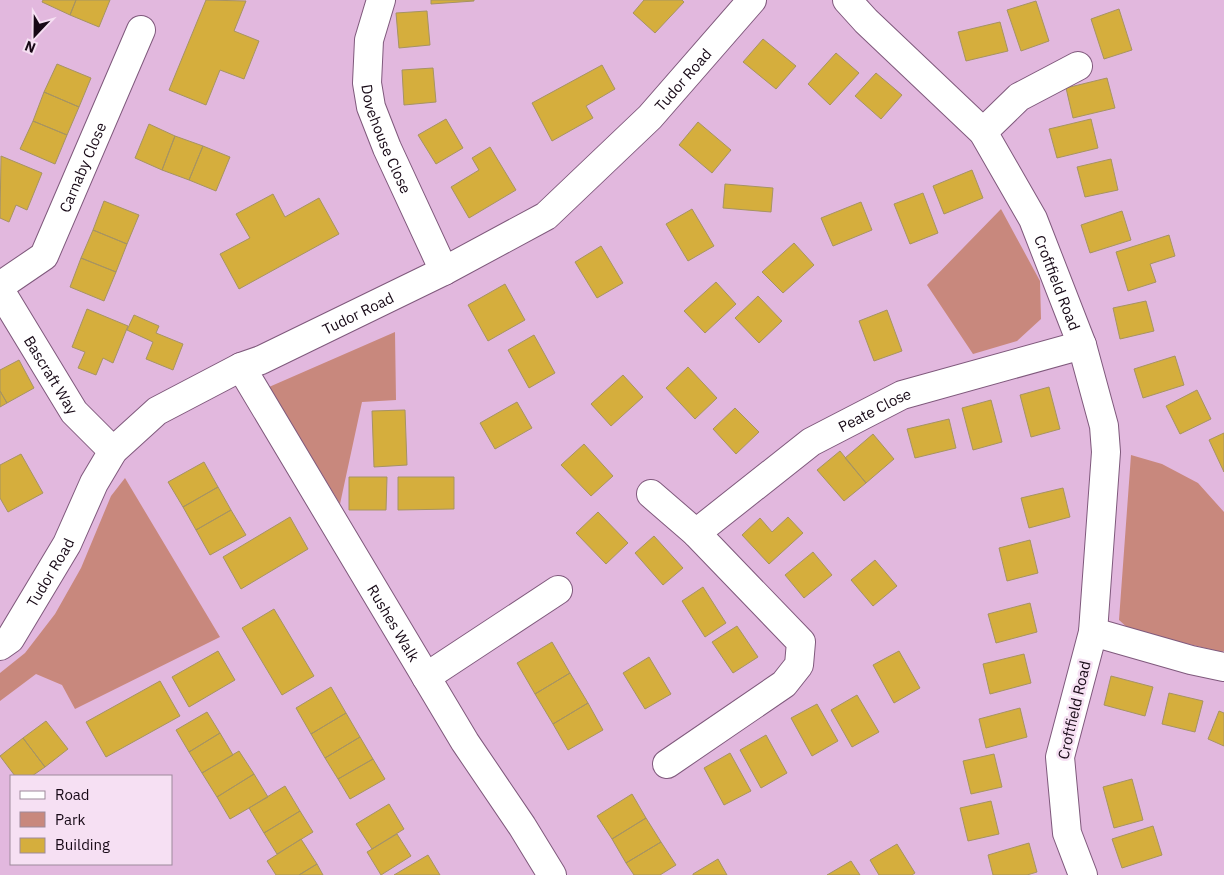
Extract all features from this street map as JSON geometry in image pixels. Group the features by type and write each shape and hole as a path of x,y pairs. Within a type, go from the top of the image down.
{"street":[{"name":"Dovehouse Close","path":"381,0 368,40 367,83 371,107 387,148 444,271"},
{"name":"Tudor Road","path":"0,646 10,639 67,544 94,483 113,451 157,410 241,367 261,360 444,271 546,216 650,117 752,0"},
{"name":"Croftfield Road","path":"847,0 866,21 983,132 1033,219 1082,345 1104,426 1106,452 1093,632 1060,757 1067,833 1083,875"},
{"name":"Carnaby Close","path":"0,288 44,256 141,30"},
{"path":"983,132 1019,97 1078,66"},
{"name":"Bascraft Way","path":"0,288 74,412 113,451"},
{"name":"Peate Close","path":"696,533 811,442 902,395 1082,345"},
{"name":"Rushes Walk","path":"241,367 465,742 522,826 552,875"},
{"path":"652,494 696,533 801,642 799,665 784,684 667,764"},
{"path":"426,677 558,590"},
{"path":"1093,632 1191,660 1224,667"}],"green space":[{"path":"1001,209 1040,281 1041,319 1017,341 973,354 927,285"},
{"path":"395,332 396,400 362,402 340,504 269,387"},
{"path":"1131,455 1162,464 1198,483 1224,512 1224,651 1222,652 1130,630 1119,620"},
{"path":"125,478 220,637 75,709 62,685 36,674 0,701 0,673 25,653 55,614 81,568 111,496"}],"building":[{"path":"43,0 76,0 70,15 42,2"},
{"path":"76,0 110,0 99,27 70,15"},
{"path":"206,0 246,1 234,31 259,41 244,79 220,70 206,105 169,90"},
{"path":"431,0 474,0 474,1 431,4"},
{"path":"644,0 682,0 684,2 655,33 633,13"},
{"path":"1036,1 1049,41 1021,51 1007,10"},
{"path":"1119,9 1132,50 1104,59 1091,19"},
{"path":"427,11 430,45 399,48 396,13"},
{"path":"1000,22 1008,51 966,61 958,32"},
{"path":"763,39 796,66 776,89 743,62"},
{"path":"836,53 859,73 830,105 808,84"},
{"path":"57,64 91,78 79,107 44,92"},
{"path":"602,65 615,89 586,106 593,118 552,141 532,103"},
{"path":"433,68 436,102 404,105 402,70"},
{"path":"876,73 902,95 881,119 855,96"},
{"path":"1107,78 1115,108 1073,118 1066,88"},
{"path":"44,92 79,107 67,135 33,121"},
{"path":"446,119 463,148 436,164 418,135"},
{"path":"1091,119 1098,148 1057,158 1049,129"},
{"path":"33,121 67,135 55,164 20,149"},
{"path":"698,122 731,150 712,173 679,145"},
{"path":"149,124 175,136 162,170 135,158"},
{"path":"175,136 203,146 189,180 162,170"},
{"path":"203,146 230,157 216,191 189,180"},
{"path":"490,147 516,190 469,218 451,187 479,170 472,158"},
{"path":"1,156 42,173 27,210 16,205 9,222 0,218"},
{"path":"1111,159 1118,190 1085,197 1077,167"},
{"path":"972,170 983,198 944,214 933,186"},
{"path":"725,184 773,188 771,212 723,208"},
{"path":"923,193 938,233 910,244 894,204"},
{"path":"273,194 285,217 319,198 339,234 239,289 220,254 250,238 236,214"},
{"path":"104,201 139,215 127,244 93,230"},
{"path":"861,202 872,230 833,246 821,218"},
{"path":"692,209 714,246 688,261 666,224"},
{"path":"1122,211 1131,240 1090,253 1081,225"},
{"path":"93,230 127,244 116,272 81,258"},
{"path":"1169,235 1175,256 1150,264 1156,282 1128,291 1116,252"},
{"path":"794,243 814,265 783,293 762,272"},
{"path":"601,246 623,283 597,298 575,262"},
{"path":"81,258 116,272 104,301 70,287"},
{"path":"716,282 736,304 705,333 684,311"},
{"path":"505,284 525,320 488,341 468,305"},
{"path":"758,296 782,321 759,343 735,318"},
{"path":"1146,301 1154,331 1120,339 1113,308"},
{"path":"87,309 128,326 113,363 103,358 96,375 78,368 85,352 72,347"},
{"path":"887,310 902,351 874,361 859,321"},
{"path":"134,315 159,326 156,333 183,344 173,370 146,359 153,342 127,330"},
{"path":"534,335 555,373 529,388 508,350"},
{"path":"1175,356 1184,385 1143,398 1134,369"},
{"path":"19,360 34,388 7,403 0,391 0,370"},
{"path":"688,367 717,398 695,419 666,388"},
{"path":"623,375 643,397 611,426 591,404"},
{"path":"1049,387 1060,429 1031,437 1020,395"},
{"path":"1197,390 1211,419 1180,434 1166,406"},
{"path":"0,391 7,403 0,407"},
{"path":"991,400 1002,442 973,450 962,408"},
{"path":"517,402 532,428 495,449 480,423"},
{"path":"735,408 759,432 736,454 713,429"},
{"path":"405,410 407,465 374,467 372,411"},
{"path":"949,419 956,448 915,458 907,429"},
{"path":"1224,433 1224,472 1209,440"},
{"path":"873,434 894,459 866,483 845,458"},
{"path":"584,444 613,476 591,496 561,465"},
{"path":"840,451 866,483 844,501 817,470"},
{"path":"21,454 43,493 8,512 0,498 0,465"},
{"path":"204,462 218,487 183,507 168,482"},
{"path":"349,477 387,477 386,510 349,510"},
{"path":"398,477 454,477 454,509 398,510"},
{"path":"218,487 231,510 196,530 183,507"},
{"path":"1063,488 1070,517 1029,528 1021,498"},
{"path":"231,510 246,535 210,555 196,530"},
{"path":"598,512 628,543 606,564 576,533"},
{"path":"290,517 308,549 241,589 223,557"},
{"path":"788,517 803,533 769,564 742,535 760,518 772,532"},
{"path":"654,536 683,568 663,585 635,553"},
{"path":"1030,540 1038,573 1007,581 999,548"},
{"path":"813,552 832,575 804,598 785,575"},
{"path":"875,560 897,586 873,606 851,580"},
{"path":"703,587 726,623 705,637 682,601"},
{"path":"1030,603 1037,632 996,643 988,614"},
{"path":"274,609 314,676 282,695 242,628"},
{"path":"737,626 758,657 733,673 712,642"},
{"path":"552,642 570,673 535,694 517,663"},
{"path":"218,651 235,680 189,707 172,677"},
{"path":"899,651 920,688 894,703 873,665"},
{"path":"1024,654 1031,683 990,694 983,664"},
{"path":"649,657 671,694 645,709 623,673"},
{"path":"570,673 588,703 553,724 535,694"},
{"path":"1111,676 1153,687 1145,716 1104,705"},
{"path":"160,681 180,716 106,757 86,722"},
{"path":"331,687 346,713 311,734 296,708"},
{"path":"1169,693 1203,701 1195,732 1162,724"},
{"path":"857,695 879,732 852,747 831,710"},
{"path":"588,703 603,730 568,750 553,724"},
{"path":"817,704 838,741 812,756 791,718"},
{"path":"1020,708 1027,737 986,748 979,719"},
{"path":"1219,711 1224,713 1224,746 1208,739"},
{"path":"207,712 220,733 189,752 176,730"},
{"path":"346,713 360,737 325,758 311,734"},
{"path":"46,721 68,749 45,767 23,738"},
{"path":"220,733 233,755 202,773 189,752"},
{"path":"766,735 787,773 761,788 740,750"},
{"path":"360,737 373,759 338,779 325,758"},
{"path":"23,738 45,767 33,775 14,775 0,756"},
{"path":"239,751 254,774 217,797 202,773"},
{"path":"730,753 751,791 724,805 704,768"},
{"path":"994,754 1002,787 971,794 963,761"},
{"path":"373,759 385,779 350,799 338,779"},
{"path":"254,774 268,797 230,819 217,797"},
{"path":"1132,779 1143,820 1114,828 1103,787"},
{"path":"285,786 300,811 264,833 249,808"},
{"path":"632,794 646,818 612,839 597,816"},
{"path":"991,801 999,834 968,841 960,808"},
{"path":"389,804 404,829 372,849 356,824"},
{"path":"300,811 313,832 277,854 264,833"},
{"path":"646,818 661,842 626,863 612,839"},
{"path":"1153,826 1162,855 1122,868 1112,839"},
{"path":"397,834 411,856 381,875 367,852"},
{"path":"301,839 317,864 299,875 276,875 267,861"},
{"path":"661,842 676,865 660,875 634,875 626,863"},
{"path":"1029,843 1037,872 1027,875 993,875 988,855"},
{"path":"897,844 915,873 912,875 879,875 870,860"},
{"path":"428,855 440,875 394,875"},
{"path":"718,859 727,875 693,875 693,874"},
{"path":"851,861 860,875 827,875"},
{"path":"317,864 323,875 299,875"}]}
